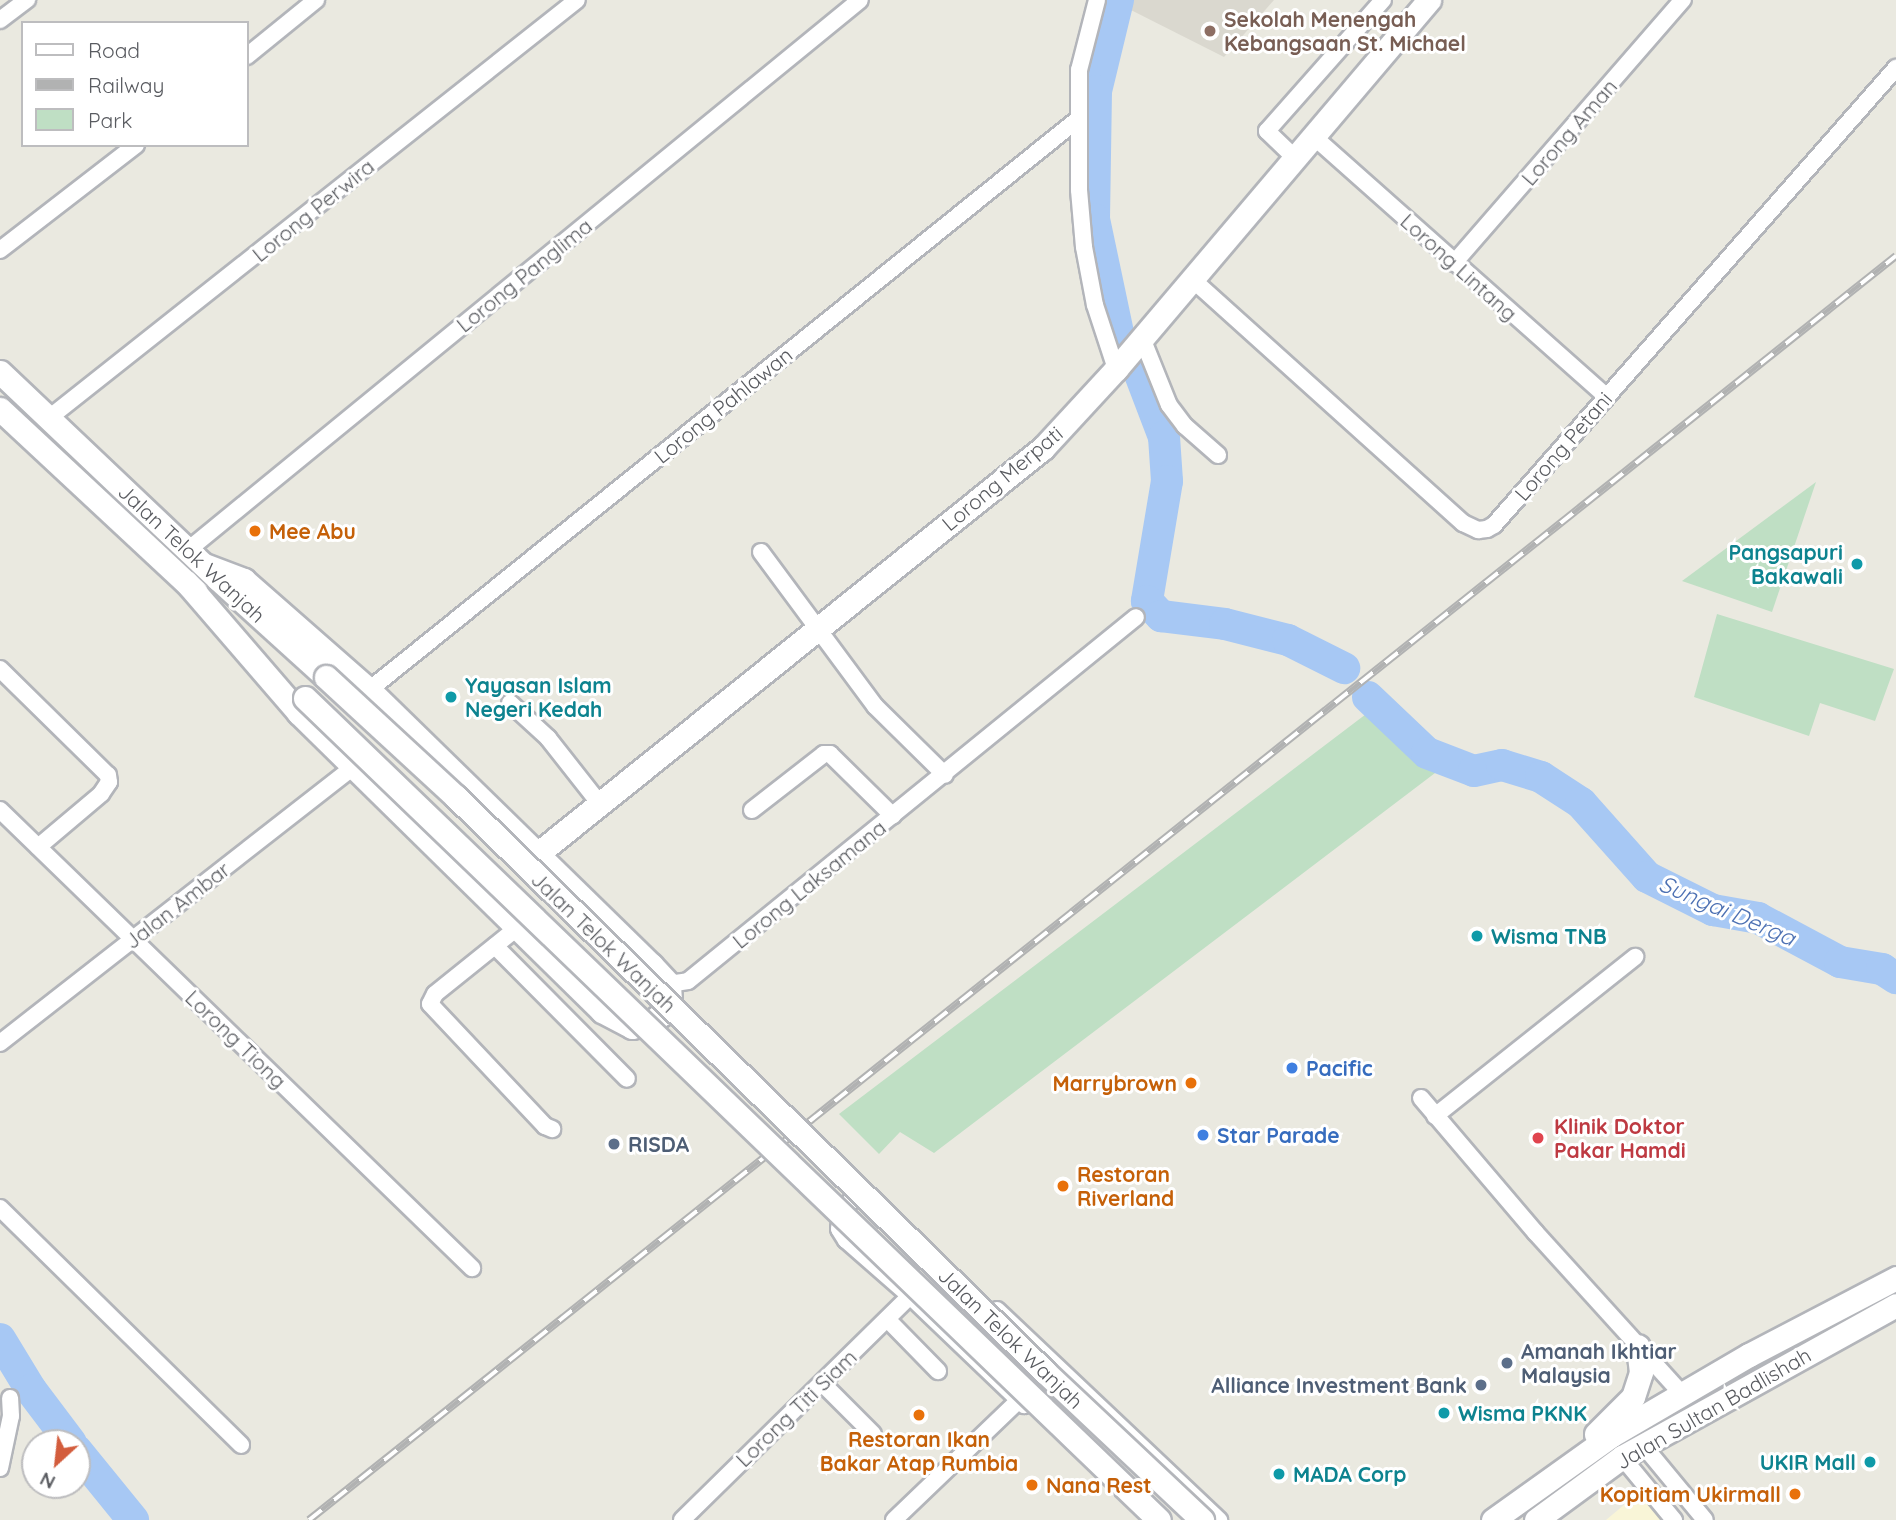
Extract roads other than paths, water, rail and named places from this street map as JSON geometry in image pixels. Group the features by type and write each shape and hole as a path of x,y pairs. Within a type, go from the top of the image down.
{"main road":[{"name":"Lorong Merpati","path":"536,855 1042,448 1116,369 1429,0"},
{"name":"Jalan Telok Wanjah","path":"0,372 196,558 456,797 1045,1372 1202,1520"},
{"name":"Jalan Telok Wanjah","path":"0,409 186,582 1159,1520"},
{"path":"186,582 299,713 602,1011 632,1027 649,1024 662,1014 670,1000 669,984 369,690 244,580 196,558"},
{"name":"Jalan Sultan Badlishah","path":"1493,1520 1612,1435 1896,1278"},
{"name":"Jalan Sultan Badlishah","path":"1536,1520 1622,1457 1896,1304"},
{"path":"1554,1476 1633,1396 1642,1372 1638,1346"}],"street":[{"path":"0,20 27,0"},
{"path":"248,56 316,0"},
{"name":"Lorong Perwira","path":"49,418 577,0"},
{"name":"Lorong Panglima","path":"196,558 860,0"},
{"path":"1097,0 1079,70 1077,120 1084,247 1095,305 1116,369"},
{"path":"1295,158 1267,131 1383,0"},
{"name":"Lorong Aman","path":"1454,263 1683,0"},
{"name":"Lorong Petani","path":"1192,279 1462,523 1478,530 1494,525 1896,68"},
{"name":"Lorong Pahlawan","path":"369,690 1077,120"},
{"name":"Lorong Lintang","path":"1312,136 1606,396"},
{"path":"0,250 132,147"},
{"path":"1142,338 1169,405 1185,426 1218,454"},
{"path":"761,552 820,628 875,706 945,775"},
{"name":"Lorong Laksamana","path":"669,984 688,981 945,775 1136,617"},
{"path":"0,669 108,775 108,782 101,794 38,847"},
{"path":"510,703 548,738 600,804"},
{"path":"752,810 824,754 830,754 893,816"},
{"name":"Jalan Ambar","path":"0,1043 353,767"},
{"name":"Lorong Tiong","path":"0,810 472,1268"},
{"path":"517,928 435,993 430,1004 545,1126 552,1129"},
{"path":"495,946 627,1079"},
{"path":"1435,1116 1635,957"},
{"path":"1421,1098 1682,1394"},
{"path":"1145,1520 910,1296 846,1240 839,1229 841,1211 854,1198 875,1199 933,1247 1219,1520"},
{"path":"0,1208 241,1445"},
{"name":"Lorong Titi Siam","path":"682,1520 910,1296"},
{"path":"887,1319 938,1371"},
{"path":"822,1383 873,1434"},
{"path":"0,1468 11,1416 10,1398"},
{"path":"894,1520 1019,1400"},
{"path":"1643,1445 1705,1520"},
{"path":"1622,1457 1674,1520"}],"waterway":[{"name":"Sungai Derga","path":"1118,0 1096,91 1094,219 1119,338"},
{"name":"Sungai Derga","path":"1135,361 1164,437 1167,481 1147,601 1161,616 1225,624 1288,640 1344,668"},
{"name":"Sungai Derga","path":"1368,697 1427,753 1474,771 1502,765 1541,777 1581,803 1647,877 1713,910 1758,918 1840,962 1882,969 1896,978"},
{"path":"0,1339 31,1390 60,1429"},
{"path":"91,1468 133,1520"}],"railway":[{"path":"309,1520 1896,256"}],"place":[{"name":"Sekolah Menengah Kebangsaan St. Michael","path":"1210,31"},
{"name":"Mee Abu","path":"255,531"},
{"name":"Pangsapuri Bakawali","path":"1857,564"},
{"name":"Yayasan Islam Negeri Kedah","path":"451,697"},
{"name":"Wisma TNB","path":"1477,936"},
{"name":"Pacific","path":"1292,1068"},
{"name":"Marrybrown","path":"1191,1083"},
{"name":"Star Parade","path":"1203,1135"},
{"name":"Klinik Doktor Pakar Hamdi","path":"1538,1138"},
{"name":"RISDA","path":"614,1144"},
{"name":"Restoran Riverland","path":"1063,1186"},
{"name":"Amanah Ikhtiar Malaysia","path":"1507,1363"},
{"name":"Alliance Investment Bank","path":"1481,1385"},
{"name":"Wisma PKNK","path":"1444,1413"},
{"name":"Restoran Ikan Bakar Atap Rumbia","path":"919,1415"},
{"name":"UKIR Mall","path":"1870,1462"},
{"name":"MADA Corp","path":"1279,1474"},
{"name":"Nana Rest","path":"1032,1485"},
{"name":"Kopitiam Ukirmall","path":"1795,1494"}]}
